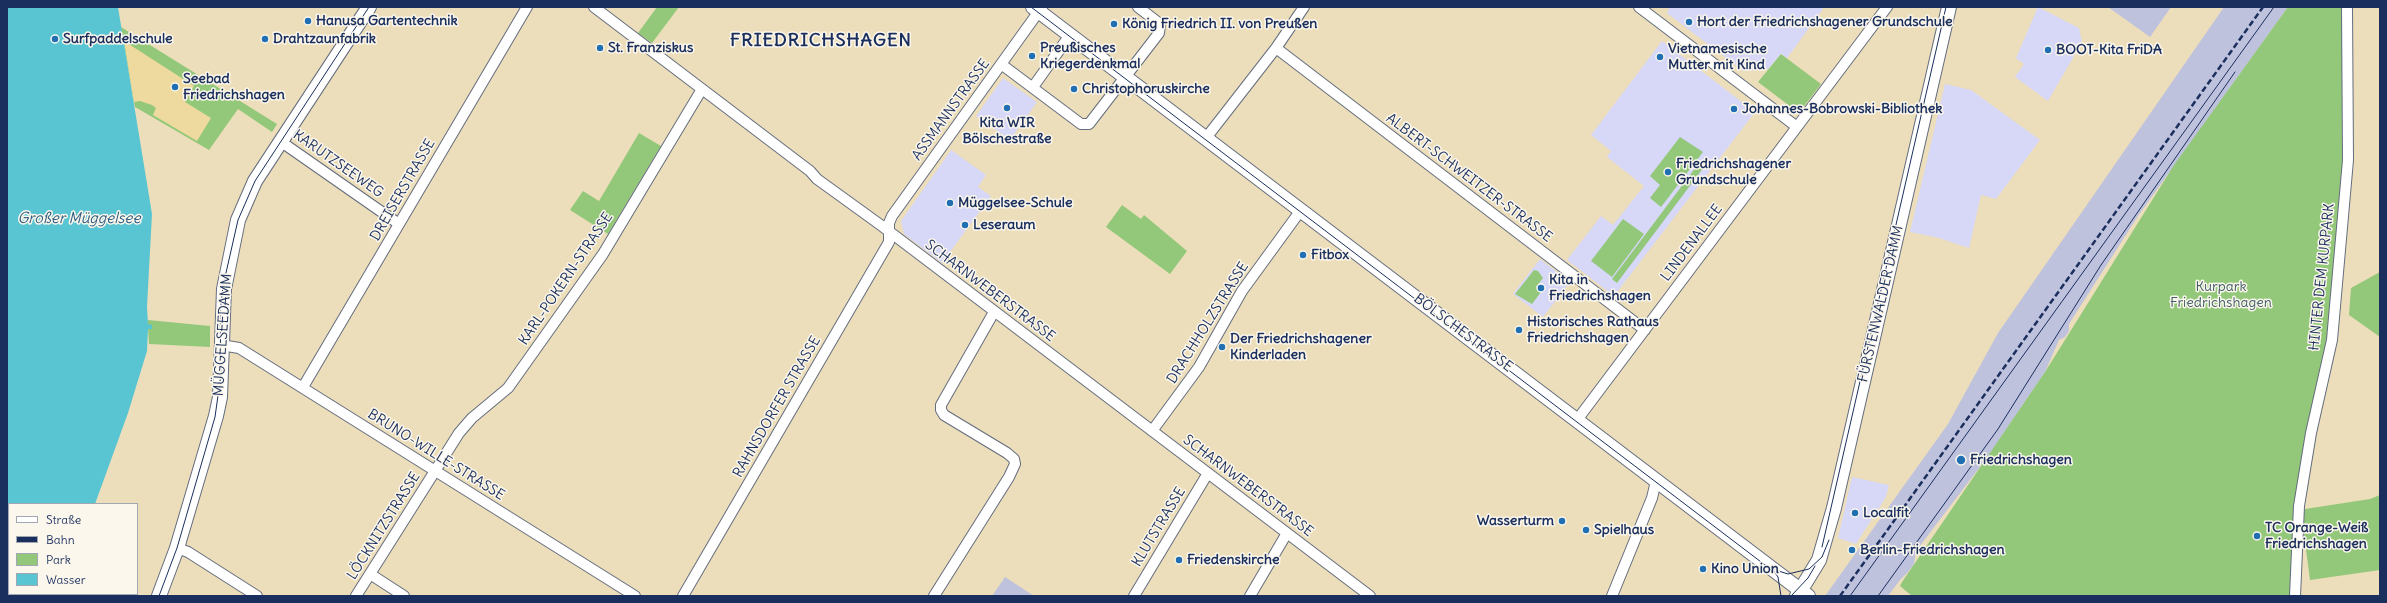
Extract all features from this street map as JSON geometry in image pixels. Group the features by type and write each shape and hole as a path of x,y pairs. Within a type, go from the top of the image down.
{"main road":[{"name":"MÜGGELSEEDAMM","path":"158,596 177,548 216,416 220,397 220,345 224,289 238,220 255,181 369,7"},
{"name":"FÜRSTENWALDER DAMM","path":"1802,594 1819,560 1834,508 1949,7"},
{"name":"BÖLSCHESTRASSE","path":"1038,8 1070,35 1577,420 1802,594"}],"street":[{"name":"DREISERSTRASSE","path":"303,387 526,7"},
{"name":"SCHARNWEBERSTRASSE","path":"594,7 810,171 817,179 888,231 1370,596"},
{"path":"1001,64 1080,124 1089,124 1160,28 1160,24 1138,7"},
{"path":"1206,138 1276,48 1304,7"},
{"path":"1639,7 1797,127"},
{"name":"LINDENALLEE","path":"1577,420 1887,7"},
{"name":"HINTER DEM KURPARK","path":"2295,596 2299,506 2311,432 2332,340 2348,160 2347,7"},
{"name":"ASSMANNSTRASSE","path":"888,231 892,216 1001,64 1038,8"},
{"path":"1033,88 1070,35"},
{"name":"ALBERT-SCHWEITZER-STRASSE","path":"1276,48 1644,330"},
{"name":"KARL-POKERN-STRASSE","path":"435,470 464,425 508,388 600,259 702,89"},
{"name":"KARUTZSEEWEG","path":"280,141 399,224"},
{"name":"DRACHHOLZSTRASSE","path":"1152,431 1192,377 1242,291 1302,210"},
{"name":"RAHNSDORFER STRASSE","path":"683,596 889,242 888,231"},
{"path":"934,596 1009,477 1015,464 1014,459 1007,453 944,415 941,410 941,405 994,312"},
{"name":"BRUNO-WILLE-STRASSE","path":"220,345 239,348 635,596"},
{"name":"LÖCKNITZSTRASSE","path":"356,596 435,470"},
{"name":"KLUTSTRASSE","path":"1134,596 1208,473"},
{"path":"1612,596 1652,498 1656,481"},
{"path":"1250,596 1288,533"},
{"path":"177,548 186,551 257,596"},
{"path":"370,574 404,596"}],"shaded area":[{"path":"1666,7 1819,7 1823,9 1787,58 1781,54 1768,69 1743,71 1667,13 1669,9"},
{"name":"BOOT-Kita FriDA","path":"2038,7 2079,28 2082,42 2048,101 2015,77 2024,64 2016,58"},
{"path":"2108,7 2171,7 2150,37"},
{"path":"2224,7 2288,7 2138,216 2069,324 2069,331 2065,337 2059,340 2045,372 1989,455 1916,551 1914,564 1908,572 1888,596 1825,596 1948,424 1998,333"},
{"name":"Friedrichshagener Grundschule","path":"1662,41 1755,112 1614,296 1567,260 1601,216 1613,225 1644,186 1607,157 1611,151 1591,135"},
{"name":"Kita WIR Bölschestraße","path":"1003,78 1037,102 1010,140 976,116"},
{"path":"1945,84 1971,90 2040,140 1996,199 1981,195 1969,248 1939,238 1910,232"},
{"name":"Müggelsee-Schule","path":"951,150 986,175 978,187 991,196 942,263 904,234 901,221"},
{"name":"Kita in Friedrichshagen","path":"1540,259 1570,282 1543,317 1513,294"},
{"path":"1852,477 1889,485 1886,497 1856,544 1838,538"},
{"path":"1005,577 1034,596 992,596"}],"green space":[{"path":"657,7 679,7 652,43 638,33"},
{"name":"Kurpark Friedrichshagen","path":"2288,7 2345,7 2344,180 2327,341 2307,435 2291,596 1912,596 1900,586 1902,582 2045,372 2174,165"},
{"name":"Seebad Friedrichshagen","path":"121,27 277,124 272,132 238,109 209,150 135,107"},
{"path":"1781,54 1821,84 1799,113 1758,82"},
{"path":"639,133 661,146 608,234 570,210 583,191 599,201"},
{"path":"1680,137 1703,152 1661,207 1650,198 1660,185 1650,176"},
{"path":"1699,163 1704,167 1617,283 1612,279"},
{"path":"1122,205 1141,219 1144,215 1187,251 1170,274 1106,227"},
{"path":"1623,219 1644,234 1612,277 1591,261"},
{"path":"1534,270 1538,271 1543,278 1536,287 1541,292 1532,304 1515,294"},
{"path":"2380,272 2380,337 2349,315 2351,288"},
{"path":"148,320 210,326 210,347 149,344 148,328 152,328 152,325 148,325"},
{"path":"2380,495 2380,570 2310,580 2302,519 2305,509 2370,499"}],"sand":[{"path":"124,41 194,86 185,102 211,118 197,141 153,115 156,108 152,105 140,101 134,102"}],"water":[{"name":"Großer Müggelsee","path":"7,7 118,7 152,214 147,307 148,324 152,325 152,329 148,329 147,351 128,413 95,503 8,503 8,595 50,595 7,596"}],"tram line":[{"path":"159,596 177,548 215,417 221,374 220,314 223,286 238,220 255,181 369,7"},
{"path":"1031,7 1769,568 1788,574 1809,569 1822,557 1829,540"},
{"path":"1822,547 1946,7"},
{"path":"1850,596 2274,7"},
{"path":"1878,596 1998,429 2101,265 2235,72"},
{"path":"1791,596 1808,578 1815,566"},
{"path":"1773,570 1778,577 1781,596"}],"railway":[{"path":"1840,596 2263,7"}],"place":[{"name":"Hanusa Gartentechnik","path":"308,21"},
{"name":"Hort der Friedrichshagener Grundschule","path":"1689,22"},
{"name":"König Friedrich II. von Preußen","path":"1114,24"},
{"name":"Surfpaddelschule","path":"55,39"},
{"name":"Drahtzaunfabrik","path":"265,39"},
{"name":"St. Franziskus","path":"600,48"},
{"name":"BOOT-Kita FriDA","path":"2048,50"},
{"name":"Preußisches Kriegerdenkmal","path":"1032,56"},
{"name":"Vietnamesische Mutter mit Kind","path":"1660,57"},
{"name":"Seebad Friedrichshagen","path":"175,87"},
{"name":"Christophoruskirche","path":"1074,89"},
{"name":"Kita WIR Bölschestraße","path":"1007,108"},
{"name":"Johannes-Bobrowski-Bibliothek","path":"1734,109"},
{"name":"Friedrichshagener Grundschule","path":"1668,172"},
{"name":"Müggelsee-Schule","path":"950,203"},
{"name":"Leseraum","path":"965,225"},
{"name":"Fitbox","path":"1303,255"},
{"name":"Kita in Friedrichshagen","path":"1541,288"},
{"name":"Historisches Rathaus Friedrichshagen","path":"1519,330"},
{"name":"Der Friedrichshagener Kinderladen","path":"1222,347"},
{"name":"Friedrichshagen","path":"1961,460"},
{"name":"Localfit","path":"1855,513"},
{"name":"Wasserturm","path":"1562,521"},
{"name":"Spielhaus","path":"1586,530"},
{"name":"TC Orange-Weiß Friedrichshagen","path":"2257,536"},
{"name":"Berlin-Friedrichshagen","path":"1852,550"},
{"name":"Friedenskirche","path":"1179,560"},
{"name":"Kino Union","path":"1703,569"}],"district":[{"name":"FRIEDRICHSHAGEN","path":"821,41"}]}
